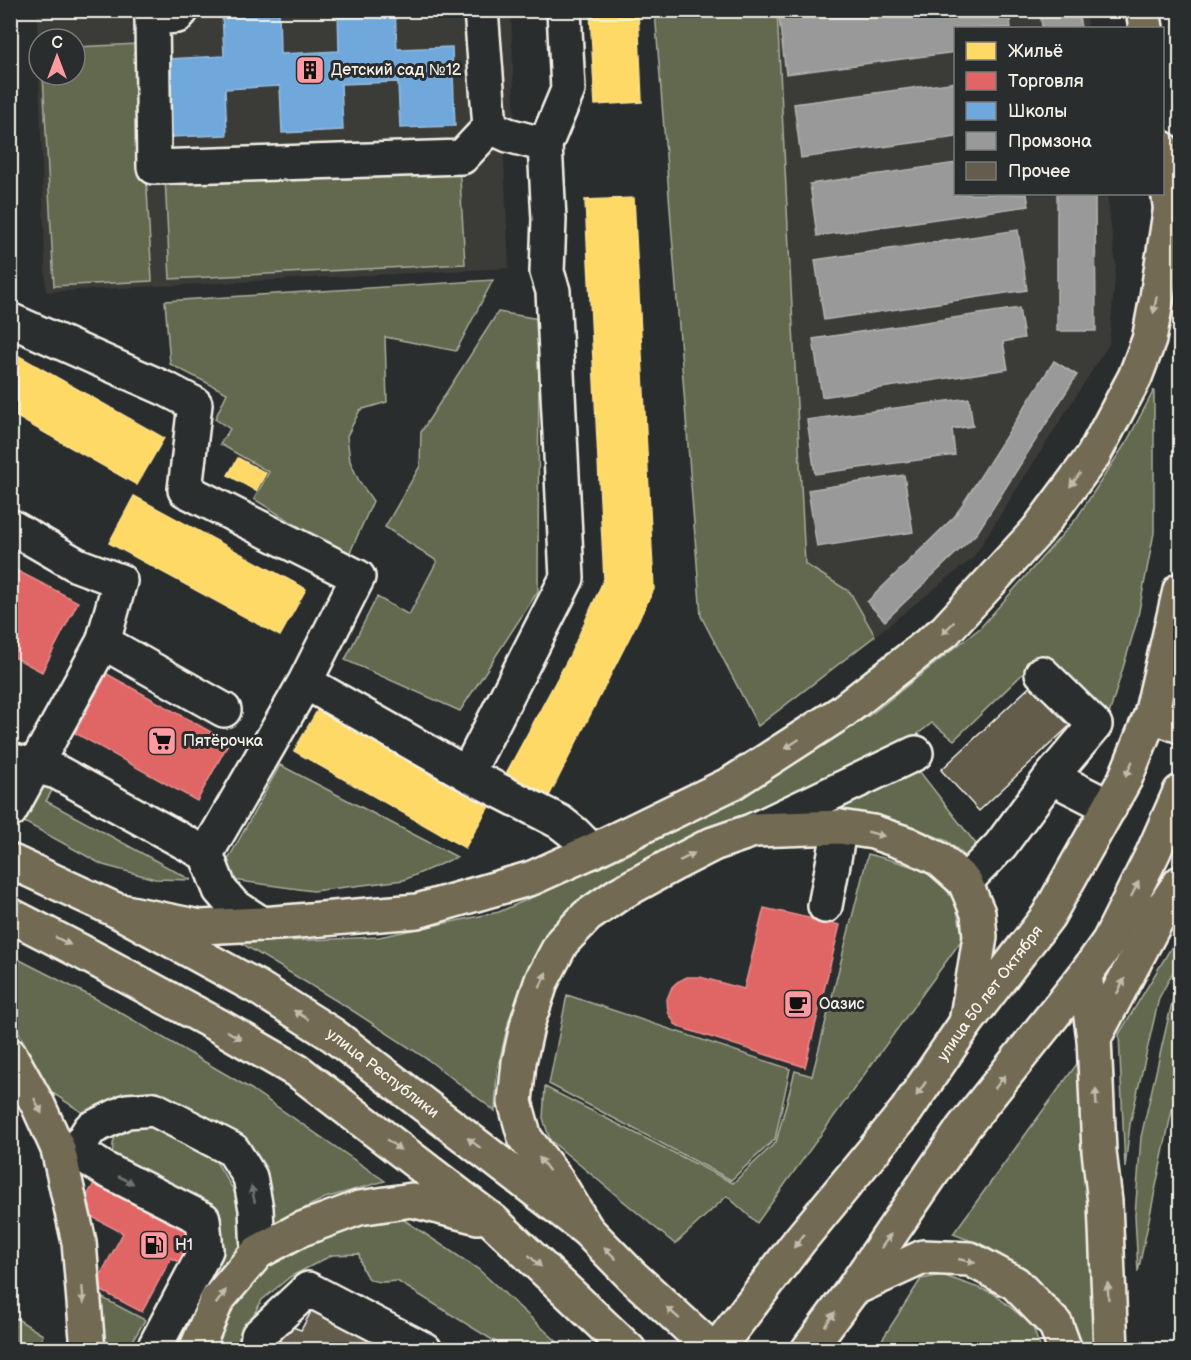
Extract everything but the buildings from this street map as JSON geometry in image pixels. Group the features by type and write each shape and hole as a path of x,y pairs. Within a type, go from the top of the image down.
{"main road":[{"path":"1143,10 1146,27"},
{"path":"1164,161 1180,285"},
{"path":"116,910 200,927 417,911 532,878 592,851 732,783 842,712 945,632 1037,531 1093,456 1135,377 1149,340 1171,206"},
{"name":"улица 50 лет Октября","path":"715,1350 800,1240 906,1111 966,1023 1048,916 1125,779 1166,721 1180,590"},
{"path":"808,1350 963,1128 1085,975 1109,941 1153,853 1180,792"},
{"path":"587,1230 558,1182 525,1138 515,1102 519,1062 528,1022 542,980 562,942 587,916 619,894 713,844 754,830 840,827 873,832 908,844 939,860 965,882 978,913 980,937 966,1023"},
{"name":"улица Республики","path":"10,861 116,910 257,987 333,1035 587,1230 632,1276 715,1350"},
{"path":"1109,941 1172,895"},
{"path":"1094,1038 1172,895"},
{"path":"10,915 221,1027 298,1072 493,1221 629,1350"},
{"path":"1085,975 1094,1038 1111,1350"},
{"path":"10,1055 67,1150 79,1242 88,1350"},
{"path":"196,1350 217,1300 258,1252 299,1230 359,1208 412,1200 493,1221"},
{"path":"852,1289 923,1257 970,1260 1015,1283 1056,1324 1065,1350"}],"lane":[{"path":"182,10 177,16 152,18 154,167 462,157 490,127 481,10"},
{"path":"467,774 567,578 552,291 547,272 549,219 545,145 568,90 564,10"},
{"path":"490,127 508,135 545,145"},
{"path":"10,320 195,404 185,490 358,577 305,682 206,854"},
{"path":"10,526 77,565 120,580 104,642 22,764 10,811"},
{"path":"104,642 224,710"},
{"path":"965,882 1000,846 1051,777 1095,725 1042,673"},
{"path":"305,682 467,774 560,822 592,851"},
{"path":"754,830 916,753"},
{"path":"22,764 57,772 206,854 220,890 233,905 262,924"},
{"path":"1051,777 1110,807"},
{"path":"825,906 840,827"},
{"path":"153,1350 206,1250 203,1219 67,1150 90,1129 127,1111 154,1109 233,1150 250,1177 256,1209 258,1252"},
{"path":"256,1350 258,1336 308,1289 425,1349"}],"shaded area":[{"path":"37,11 511,11 515,125 503,143 509,268 46,292 39,87 87,87 87,27 38,27"},
{"path":"777,11 1086,11 1088,27 954,27 954,195 1107,195 1116,266 1109,344 973,558 875,636 850,592 805,564"}],"green space":[{"path":"655,11 777,11 805,564 850,592 875,636 758,726 701,616"},
{"path":"139,44 152,281 54,286 44,87 87,87 87,46"},
{"path":"459,162 465,264 170,279 165,177"},
{"path":"493,280 456,351 385,337 387,402 360,410 347,436 350,461 359,481 373,501 348,557 254,499 269,472 220,444 230,429 215,419 227,393 170,364 165,301"},
{"path":"498,312 539,319 538,591 460,711 345,660 377,597 409,615 437,561 385,527 420,466 421,432"},
{"path":"1154,390 1154,533 1137,621 1105,728 1034,663 954,740 932,723 885,759 559,923 528,966 509,1020 497,1070 495,1111 427,1059 241,943 379,937 499,912 625,856 750,792 873,713 980,628 1076,519 1127,441"},
{"path":"913,763 979,848 968,858 947,841 877,815 811,809"},
{"path":"280,765 457,857 404,880 313,891 218,878"},
{"path":"57,782 46,801 191,880 155,879 103,865 17,818 35,786"},
{"path":"868,854 915,868 936,879 954,902 963,938 757,1223 727,1196 675,1244 550,1140 543,1118 545,1087 733,1183 776,1142 795,1071 812,1076"},
{"path":"1180,933 1180,959 1159,998 1130,1124 1125,1168 1119,1034"},
{"path":"10,955 104,1003 251,1089 385,1181 325,1198 270,1225 269,1195 182,1113 86,1115 51,1092 11,1018"},
{"path":"1180,985 1180,1072 1138,1272 1135,1215 1141,1137 1173,998"},
{"path":"567,995 790,1069 775,1139 731,1180 549,1084"},
{"path":"1079,1061 1098,1349 1085,1349 1069,1314 1027,1271 987,1247 953,1234"},
{"path":"143,1120 214,1158 245,1209 242,1244 206,1289 190,1317 180,1349 169,1349 178,1326 222,1244 217,1215 112,1157 116,1133"},
{"path":"401,1218 478,1269 565,1349 507,1349 397,1281 380,1282 369,1279 363,1270 359,1254 332,1255 290,1277 262,1300 243,1333 238,1349 212,1350 229,1307 256,1274 293,1250 329,1234 369,1222"},
{"path":"942,1275 993,1293 1032,1325 1041,1349 876,1349 921,1279"},
{"path":"97,1295 145,1320 128,1349 103,1349"},
{"path":"11,1315 43,1335 39,1349 11,1349"}],"place":[{"name":"Детский сад №12","path":"310,70"},
{"name":"Пятёрочка","path":"162,741"},
{"name":"Оазис","path":"798,1004"},
{"name":"Н1","path":"154,1245"}]}
